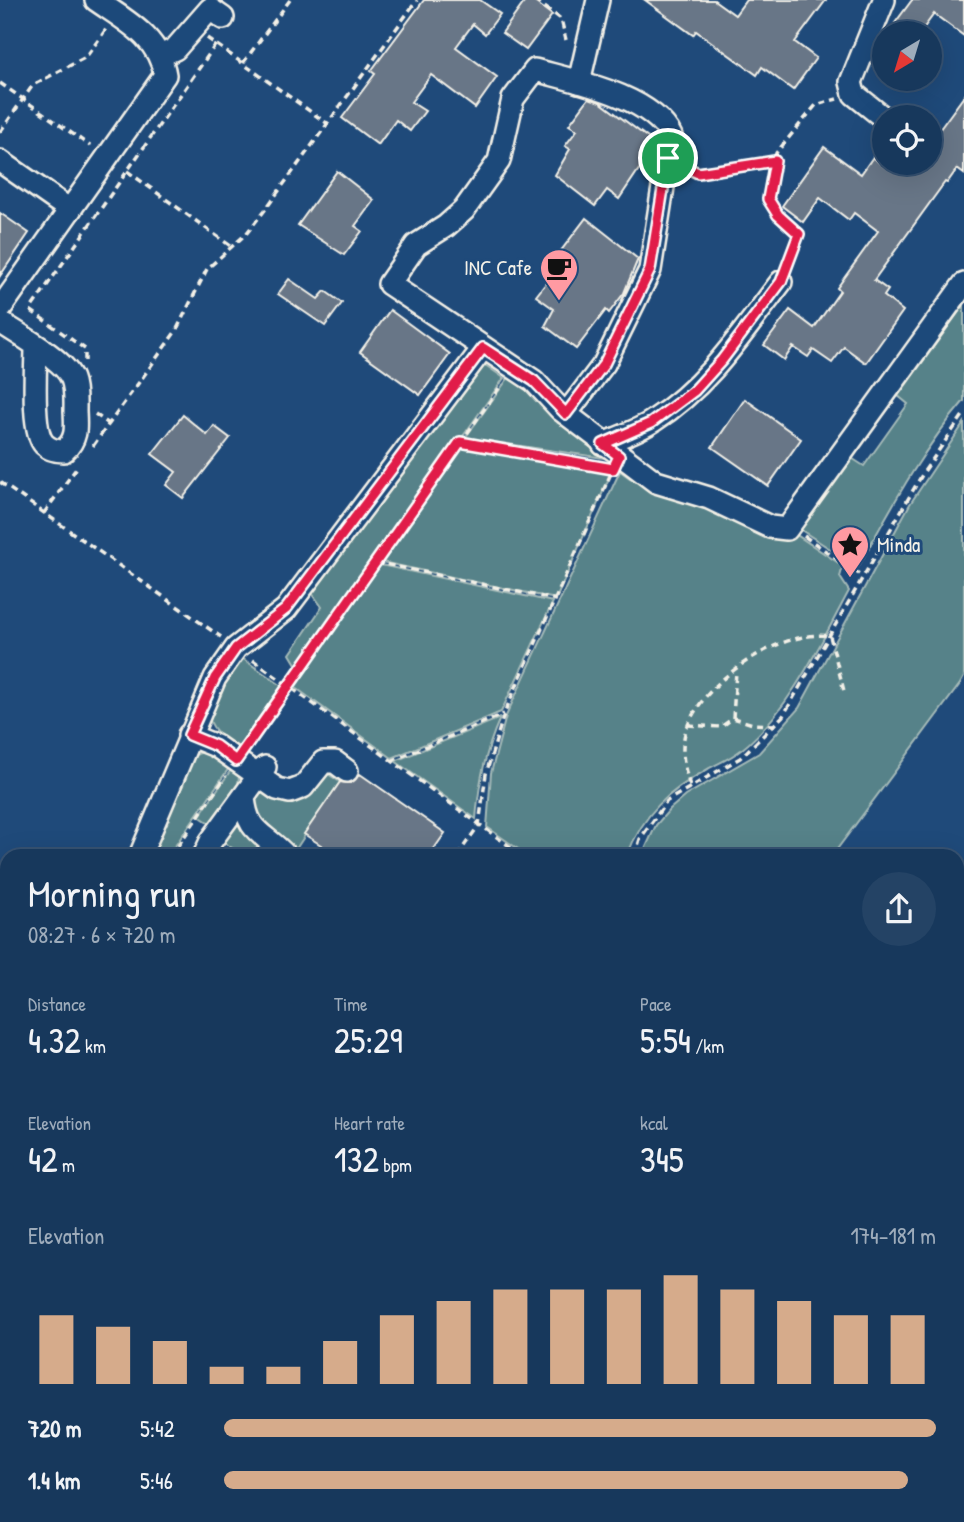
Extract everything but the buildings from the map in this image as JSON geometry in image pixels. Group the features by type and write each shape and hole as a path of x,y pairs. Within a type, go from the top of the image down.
{"street":[{"path":"0,309 165,75 162,55 143,32 96,0"},
{"path":"579,82 598,0"},
{"path":"872,108 854,94 851,82 884,0"},
{"path":"162,55 175,50 210,9 223,18"},
{"path":"566,414 604,364 650,270 671,136 654,113 579,82 535,70 513,99 499,161 464,210 446,226 416,245 389,284 534,381 566,414 656,482 709,498 770,527 780,529 790,526 964,284"},
{"path":"0,161 70,210"},
{"path":"603,444 651,423 694,391 722,360 781,282"},
{"path":"0,322 36,347"},
{"path":"143,849 215,678 236,648 286,609 483,348"},
{"path":"189,735 216,746 236,761 262,771 277,789 290,792 303,787 323,761 335,762 347,771"},
{"path":"208,849 218,830 262,771"},
{"path":"244,797 245,817 251,827 278,849"}],"path":[{"path":"243,63 290,0"},
{"path":"93,447 176,331 207,269 232,247 265,210 417,0"},
{"path":"535,0 561,19 566,40"},
{"path":"0,132 33,85 86,57 112,20"},
{"path":"194,28 328,124"},
{"path":"86,373 85,349 30,310 216,44"},
{"path":"0,83 98,152"},
{"path":"781,282 799,234 778,215 768,199 776,153 816,106 854,94"},
{"path":"668,158 698,173 775,161"},
{"path":"120,167 232,247"},
{"path":"176,849 513,368"},
{"path":"89,410 109,425"},
{"path":"637,849 652,820 667,802 740,758 775,726 804,684 923,474 964,414"},
{"path":"460,442 613,469 504,714 486,774 479,825 462,849"},
{"path":"44,513 85,458"},
{"path":"0,482 236,648 513,849"},
{"path":"790,526 863,576"},
{"path":"375,562 557,600"},
{"path":"690,786 683,763 688,725 703,698 758,655 789,640 814,634 830,636"},
{"path":"830,636 844,691"},
{"path":"688,725 722,727 733,718 736,671"},
{"path":"391,761 504,714"},
{"path":"733,718 753,724 775,726"}],"green space":[{"path":"964,305 964,401 920,460 858,567 798,528 850,457 864,466 908,404 897,395"},
{"path":"478,360 504,378 299,669 290,654 322,607 309,589"},
{"path":"509,377 534,395 604,458 465,438"},
{"path":"964,423 964,677 837,849 645,849 656,825 670,809 685,796 759,753 799,708 910,504"},
{"path":"461,443 613,469 556,599 377,561"},
{"path":"620,471 630,478 795,534 843,566 840,577 849,591 802,676 774,717 741,750 669,795 649,815 630,849 518,849 487,827 491,773 506,716"},
{"path":"376,564 553,602 501,712 392,758 292,685"},
{"path":"239,656 282,686 238,748 215,729 208,712"},
{"path":"500,718 484,767 476,819 395,761"},
{"path":"202,752 212,753 231,765 173,849 151,849 193,756"},
{"path":"233,767 239,777 238,784 211,824 199,816"},
{"path":"325,772 340,782 296,849 292,849 285,840 255,820 254,795 260,792 288,804 295,803 306,795"},
{"path":"229,823 242,824 268,849 234,849 219,839"}],"place":[{"name":"INC Cafe","path":"559,302"},
{"name":"Minda","path":"850,579"}],"route":[{"path":"668,158 698,173 775,161 768,199 778,215 799,234 781,282 722,360 694,391 651,423 603,444 619,456 613,469 460,442 236,761 216,746 189,735 215,678 236,648 286,609 483,348 534,381 566,414 586,391 604,364 650,270 668,158"}]}
